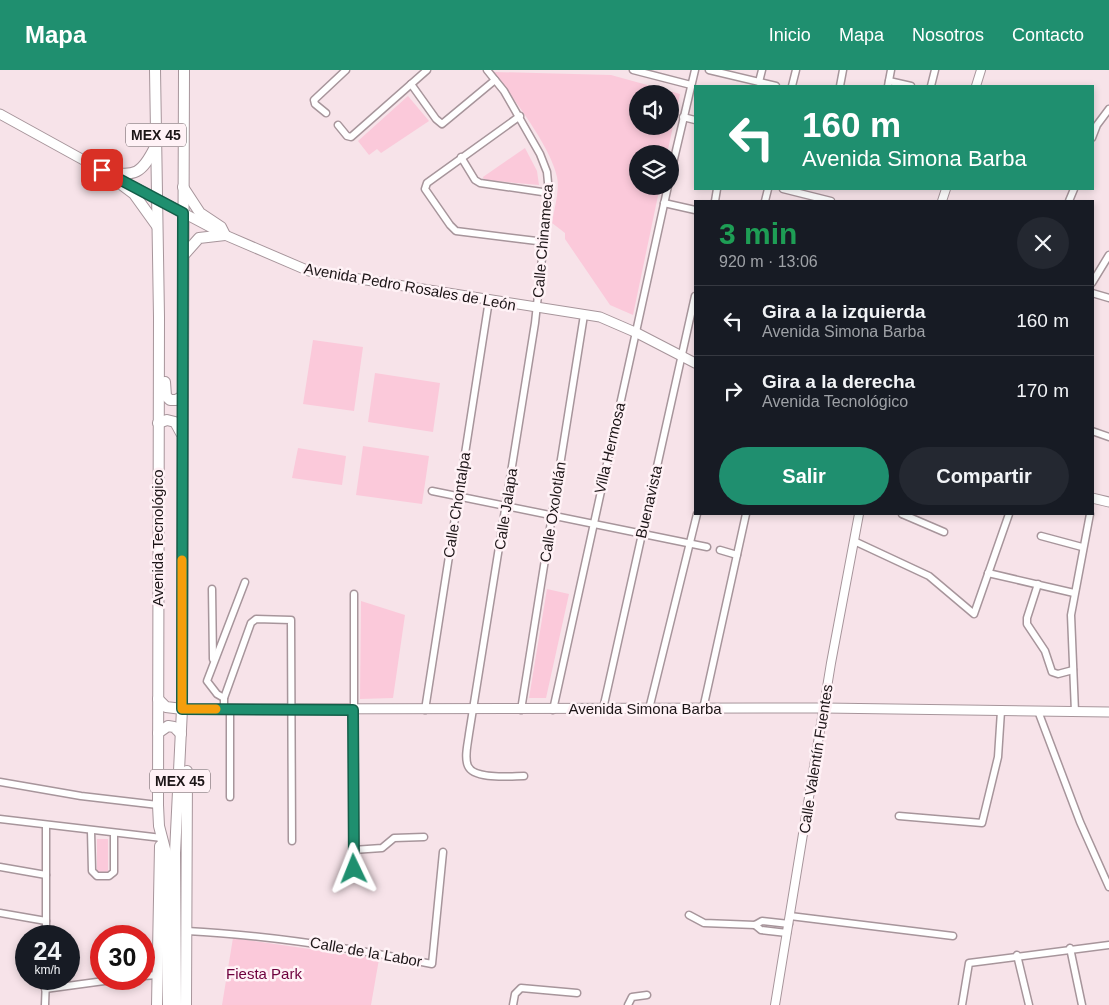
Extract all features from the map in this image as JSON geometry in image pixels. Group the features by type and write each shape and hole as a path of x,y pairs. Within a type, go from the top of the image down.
{"main road":[{"name":"Avenida Tecnológico","path":"155,70 159,299 158,806 162,838 171,853 176,1005"},
{"name":"Avenida Tecnológico","path":"168,1005 171,853 182,709 184,70"},
{"name":"Avenida Pedro Rosales de León","path":"0,114 225,235 309,271 609,320 694,362"},
{"path":"102,170 125,175 136,172 148,161 156,146"},
{"path":"102,170 134,194 158,227"},
{"path":"183,187 200,213 221,227 225,235 199,238 183,256"},
{"path":"159,299 165,321 164,391 170,400 176,400 183,396"},
{"path":"158,423 167,420 175,422 182,437"},
{"path":"1094,499 1109,502"},
{"path":"158,700 166,707 182,709 186,732 186,1005"},
{"name":"Avenida Simona Barba","path":"182,709 553,710 824,708 1109,712"},
{"path":"158,733 168,726 174,727 181,734"},
{"path":"157,1005 159,850 162,838"}],"street":[{"path":"326,113 315,104 314,100 346,70"},
{"path":"338,125 347,136 352,137 427,70"},
{"name":"Calle Chinameca","path":"487,70 520,116 547,172 549,193 537,309"},
{"path":"633,70 691,85"},
{"path":"677,145 694,70"},
{"path":"710,70 772,85"},
{"path":"759,82 762,70"},
{"path":"792,85 796,70"},
{"path":"840,85 843,70"},
{"path":"888,84 891,70"},
{"path":"931,85 935,70"},
{"path":"976,85 981,70"},
{"path":"411,84 436,119 442,124 495,80"},
{"path":"1094,133 1097,125 1109,109"},
{"path":"520,116 461,157 424,187 450,226 456,230 545,242"},
{"path":"683,116 694,120"},
{"path":"461,157 475,180 480,183 549,193"},
{"path":"787,190 827,200"},
{"name":"Villa Hermosa","path":"553,710 666,195"},
{"path":"664,203 694,210"},
{"path":"1094,280 1109,256"},
{"path":"1094,293 1109,298"},
{"name":"Calle Chontalpa","path":"425,710 489,300"},
{"name":"Buenavista","path":"604,709 641,534 694,301"},
{"name":"Calle Jalapa","path":"524,776 482,775 470,770 467,753 537,309"},
{"name":"Calle Oxolotlán","path":"521,710 584,315"},
{"path":"1094,432 1109,437"},
{"path":"432,491 707,547"},
{"path":"649,709 697,515"},
{"path":"703,708 746,515"},
{"name":"Calle Valentín Fuentes","path":"775,1005 824,708 859,515"},
{"path":"904,515 944,532"},
{"path":"854,541 929,576 974,614 1009,515"},
{"path":"1075,712 1071,627 1074,593 1090,515"},
{"path":"1041,536 1082,547"},
{"path":"720,550 737,555"},
{"path":"988,573 1074,593"},
{"path":"224,698 207,684 213,662 244,582"},
{"path":"1038,584 1027,618 1028,624 1045,651 1054,674 1073,670"},
{"path":"212,589 213,662"},
{"path":"354,594 354,869"},
{"path":"230,797 227,709 224,698 251,622 256,619 291,620 292,841"},
{"path":"899,816 982,823 998,757 1001,710"},
{"path":"1038,711 1080,822 1109,887"},
{"path":"0,782 80,796 158,806"},
{"path":"0,819 46,826 162,838"},
{"path":"46,826 46,925"},
{"path":"91,831 92,871 97,876 110,876 114,872 114,833"},
{"path":"353,850 382,848 391,840 398,838 424,838"},
{"name":"Calle de la Labor","path":"187,930 273,937 361,950 432,964 443,852"},
{"path":"0,867 46,875"},
{"path":"0,913 46,921"},
{"path":"689,915 697,921 704,923 755,925 762,921 789,920 954,936"},
{"path":"755,925 761,930 787,933"},
{"path":"962,1005 969,963 1109,944"},
{"path":"1070,948 1082,1005"},
{"path":"1017,956 1029,1005"},
{"path":"514,1005 515,994 521,988 577,993"},
{"path":"45,1005 46,990"},
{"path":"628,1005 632,997 647,995"}],"green space":[{"path":"494,72 611,75 647,85 629,85 629,135 671,135 669,145 629,145 629,195 658,195 633,315 610,305 565,239 565,233 552,223 558,188 557,177 547,151"},
{"path":"408,96 429,121 381,153 377,149 369,155 358,141"},
{"path":"525,148 537,171 539,185 484,180 483,177"},
{"path":"313,340 363,347 354,411 303,404"},
{"path":"375,373 440,383 433,432 368,422"},
{"path":"363,446 429,456 422,504 356,495"},
{"path":"298,448 346,456 342,485 292,478"},
{"path":"547,589 569,594 546,698 529,698"},
{"path":"361,601 405,615 393,698 360,699"},
{"path":"97,839 108,839 108,872 97,872"},
{"name":"Fiesta Park","path":"233,938 379,959 371,1005 222,1005"}],"slow traffic":[{"path":"182,560 182,709 216,709"}],"route":[{"path":"102,170 183,213 182,709 353,710 354,869"}]}
